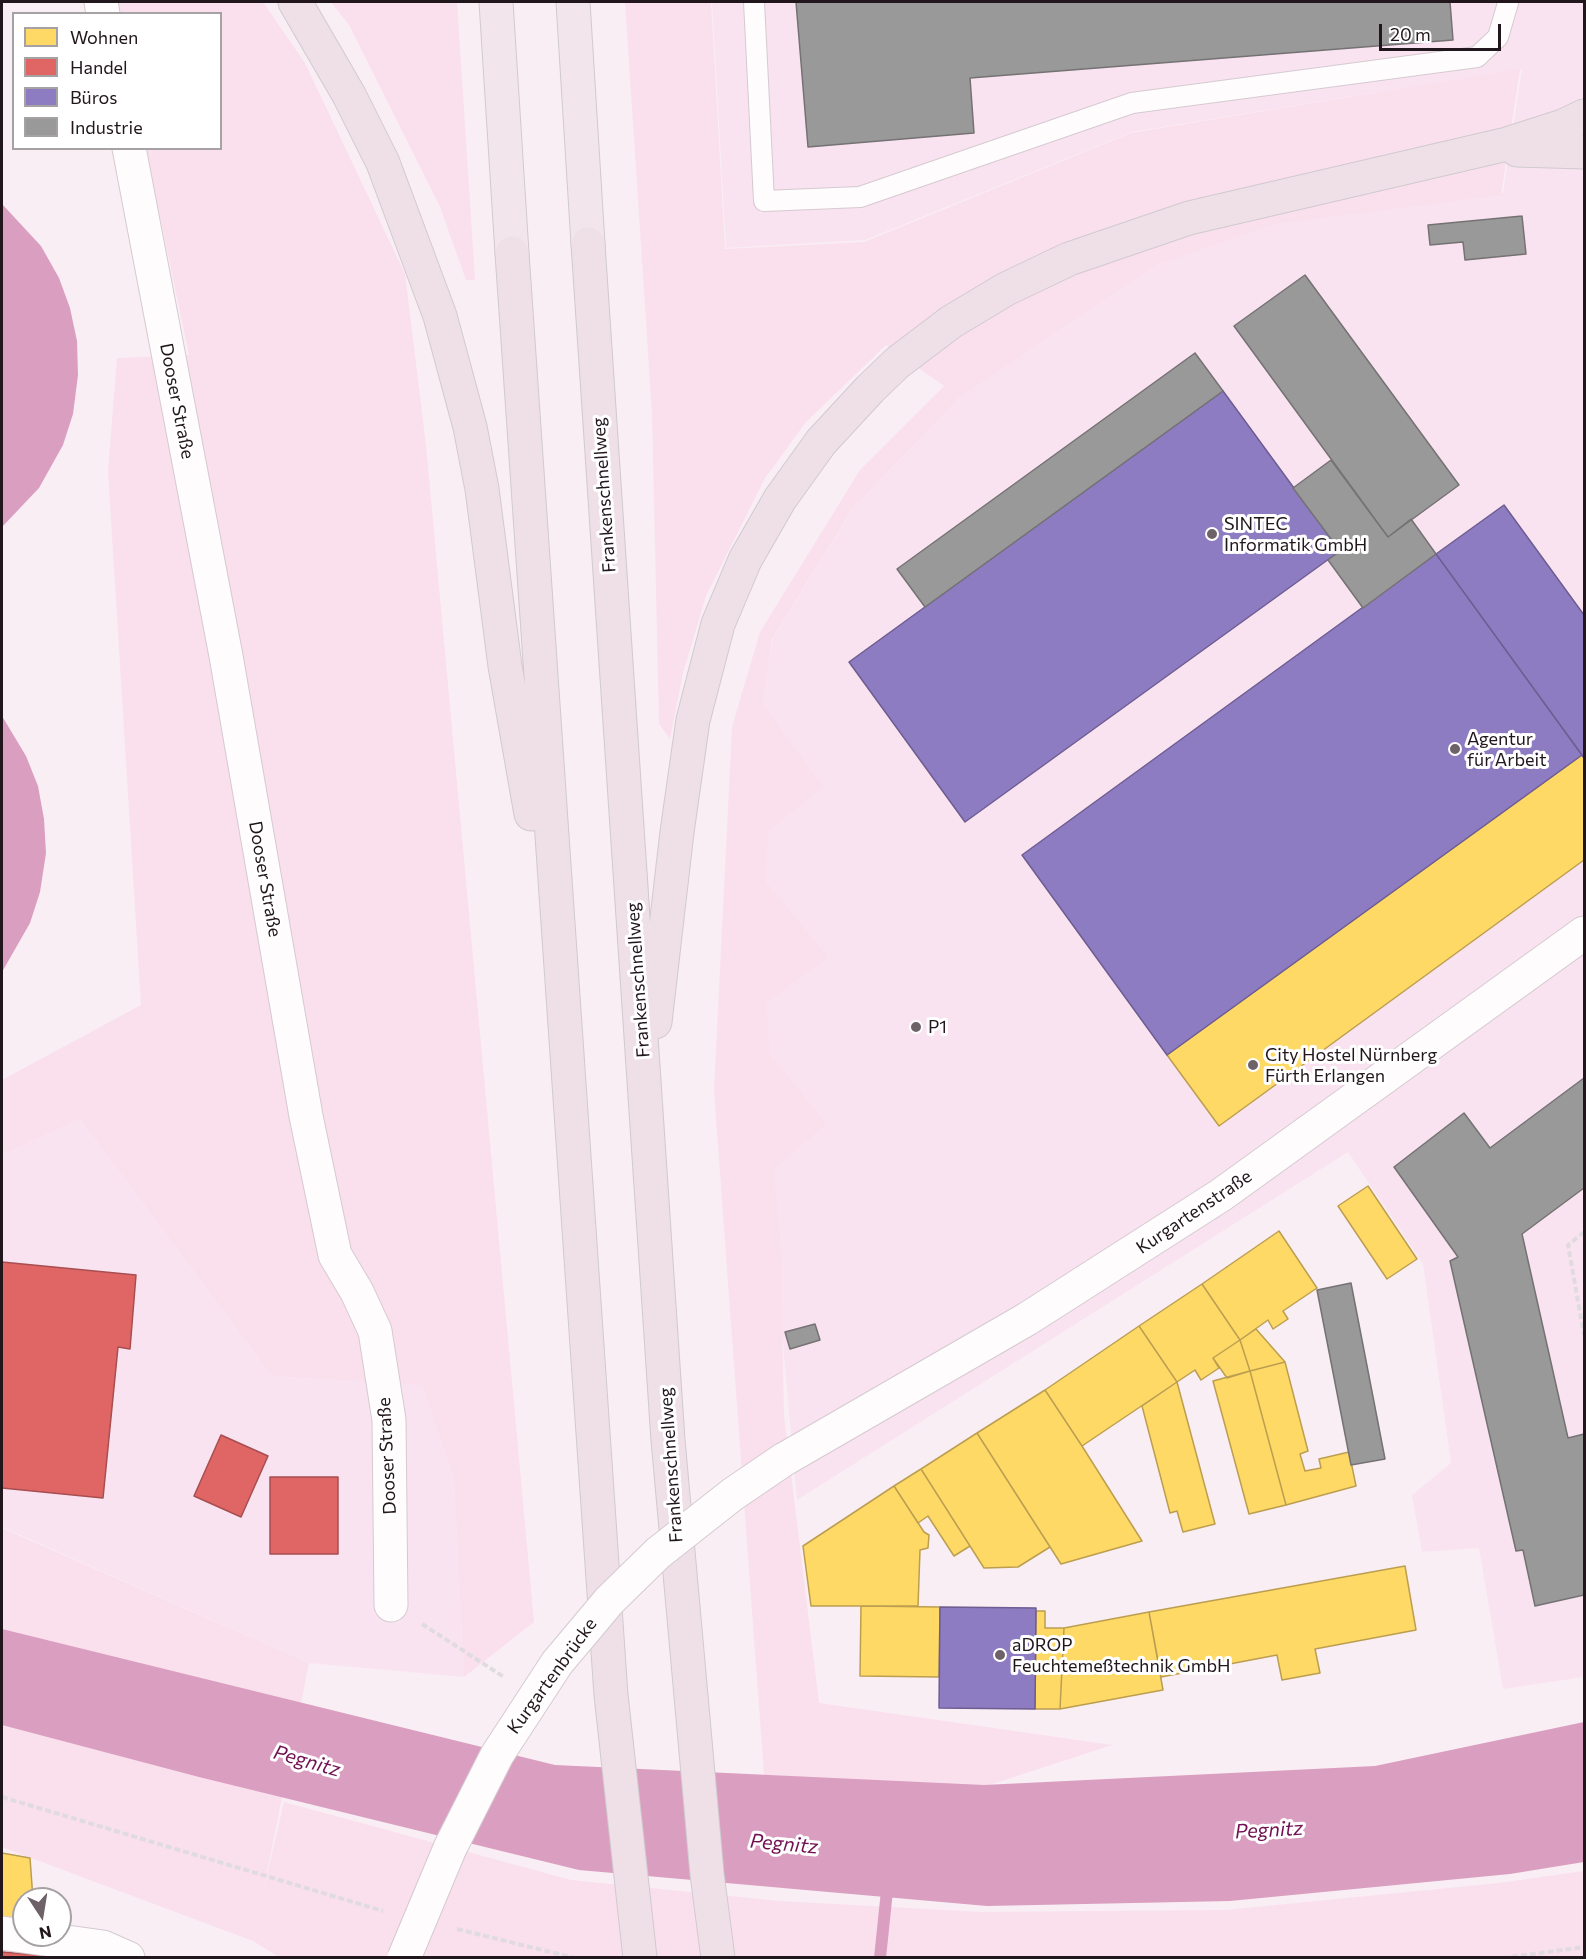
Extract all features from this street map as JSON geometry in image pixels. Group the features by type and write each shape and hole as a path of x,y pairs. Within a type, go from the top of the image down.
{"highway":[{"path":"295,2 349,95 383,163 416,246 461,391 482,489 505,666 560,975"},
{"path":"496,2 560,975 611,1695 640,1958"},
{"name":"Frankenschnellweg","path":"573,2 668,1440 690,1703 718,1958"},
{"path":"647,1099 676,832 693,720 709,657 731,591 762,529 800,469 845,414 897,363 951,322 1006,289 1069,259 1189,218 1485,149 1531,137 1584,116"},
{"path":"1485,149 1584,152"}],"street":[{"name":"Dooser Straße","path":"129,150 226,656 306,1116 335,1255 357,1292 375,1331 389,1420 391,1605"},
{"name":"Kurgartenstraße","path":"783,1460 1036,1313 1203,1207 1584,933"},
{"name":"Kurgartenbrücke","path":"404,1958 468,1813 497,1755 534,1696 582,1632 631,1579 687,1528 783,1460"},
{"path":"2,1933 103,1947 128,1958"}],"lane":[{"path":"754,2 764,201 860,197 1132,102 1477,57 1498,37 1513,2"}],"path":[{"path":"1584,1232 1568,1245 1584,1335"},
{"path":"434,1631 534,1696"},
{"path":"2,1797 394,1914"},
{"path":"448,1927 575,1958"},
{"path":"1503,1958 1584,1947"}],"shaded area":[{"path":"115,2 263,2 305,63 405,274 426,445 534,1622 464,1677 454,1478 422,1385 272,1376 80,1119 2,1155 2,1080 141,1005 108,471 117,358 189,355 146,150 222,150 222,12 118,12"},
{"path":"331,2 457,2 475,280 466,280 440,207 349,25"},
{"path":"625,2 711,2 725,249 864,242 1131,133 1520,69 1501,195 1274,224 1156,265 960,397 853,508 772,639 762,703 823,787 768,831 766,882 828,957 767,1002 769,1053 826,1124 773,1170 780,1235 784,1416 819,1703 1112,1745 983,1787 764,1775 714,1091 732,727 760,632 860,470 944,386 886,345 806,422 765,478 706,596 683,673 670,739 659,724 652,413"},
{"path":"712,2 1584,2 1584,1677 1503,1689 1479,1548 1422,1552 1412,1495 1451,1463 1423,1264 1348,1152 797,1500 736,824 773,638 854,507 961,396 1157,264 1275,223 1503,193 1522,69 1132,132 865,240 726,248"},
{"path":"80,1119 272,1376 422,1385 454,1478 464,1677 309,1663 2,1527 2,1155"},
{"path":"2,1528 309,1663 263,1892 284,1802 571,1880 779,1901 981,1912 1226,1910 1499,1883 1584,1871 1584,1957 279,1957 253,1941 2,1847"}],"water":[{"path":"2,204 41,246 59,278 70,308 77,341 78,375 73,414 63,445 39,488 2,527"},
{"path":"2,716 26,756 38,786 44,819 46,853 40,892 30,923 2,972"},
{"name":"Pegnitz","path":"2,1629 555,1765 984,1785 1375,1766 1584,1722 1584,1862 1510,1874 1230,1901 987,1906 579,1870 199,1777 2,1725"}],"building: Wohnen":[{"path":"1582,755 1584,758 1584,860 1219,1126 1167,1055"},
{"path":"1368,1186 1417,1259 1387,1279 1338,1206"},
{"path":"1279,1231 1317,1288 1283,1311 1288,1319 1273,1329 1268,1320 1240,1340 1202,1284"},
{"path":"1202,1284 1240,1340 1213,1358 1219,1368 1201,1380 1195,1370 1177,1382 1139,1326"},
{"path":"1139,1326 1177,1382 1082,1446 1045,1390"},
{"path":"1256,1329 1285,1362 1250,1371 1240,1340"},
{"path":"1240,1340 1250,1371 1227,1378 1213,1358"},
{"path":"1285,1362 1308,1451 1300,1454 1305,1471 1321,1468 1319,1459 1349,1452 1356,1486 1286,1505 1250,1371"},
{"path":"1250,1371 1286,1505 1249,1514 1213,1381"},
{"path":"1177,1382 1215,1524 1183,1532 1177,1511 1170,1513 1142,1406"},
{"path":"1045,1390 1142,1541 1061,1564 977,1433"},
{"path":"977,1433 1050,1547 1018,1567 984,1568 921,1469"},
{"path":"921,1469 970,1546 954,1556 928,1516 918,1523 894,1486"},
{"path":"894,1486 924,1532 929,1535 928,1548 920,1550 918,1606 811,1606 803,1546"},
{"path":"1405,1566 1416,1630 1315,1649 1320,1673 1282,1680 1277,1655 1161,1677 1149,1612"},
{"path":"861,1606 940,1607 939,1677 860,1676"},
{"path":"1036,1611 1045,1611 1045,1628 1064,1628 1060,1709 1035,1709"},
{"path":"1149,1612 1163,1690 1060,1709 1064,1628"},
{"path":"2,1853 30,1858 32,1887 12,1887 12,1920 2,1918"}],"building: Handel":[{"path":"2,1262 136,1275 130,1349 118,1347 103,1498 2,1488"},
{"path":"221,1435 268,1456 241,1517 194,1496"},
{"path":"270,1477 338,1477 338,1554 270,1554"},
{"path":"2,1952 66,1957 2,1958"}],"building: Büros":[{"path":"1223,391 1340,551 965,822 849,662"},
{"path":"1504,505 1584,615 1584,758 1436,554"},
{"path":"1436,554 1582,755 1167,1055 1022,855"},
{"path":"940,1607 1036,1608 1035,1709 939,1708"}],"building: Industrie":[{"path":"796,2 1450,2 1453,40 970,78 974,133 808,147"},
{"path":"1522,216 1526,254 1465,260 1463,242 1430,245 1428,225"},
{"path":"1305,275 1459,485 1388,537 1234,326"},
{"path":"1195,353 1223,391 925,607 897,569"},
{"path":"1331,460 1388,537 1411,519 1436,554 1363,608 1328,560 1340,551 1293,488"},
{"path":"1584,1078 1584,1188 1522,1234 1568,1438 1584,1434 1584,1595 1535,1606 1523,1550 1516,1551 1450,1261 1458,1257 1394,1167 1464,1113 1490,1148"},
{"path":"1351,1283 1385,1459 1351,1465 1317,1290"},
{"path":"815,1324 820,1340 790,1349 785,1332"}],"waterway":[{"path":"880,1958 888,1881"}],"place":[{"name":"SINTEC Informatik GmbH","path":"1212,534"},
{"name":"Agentur für Arbeit","path":"1455,749"},
{"name":"P1","path":"916,1027"},
{"name":"City Hostel Nürnberg Fürth Erlangen","path":"1253,1065"},
{"name":"aDROP Feuchtemeßtechnik GmbH","path":"1000,1655"}]}
